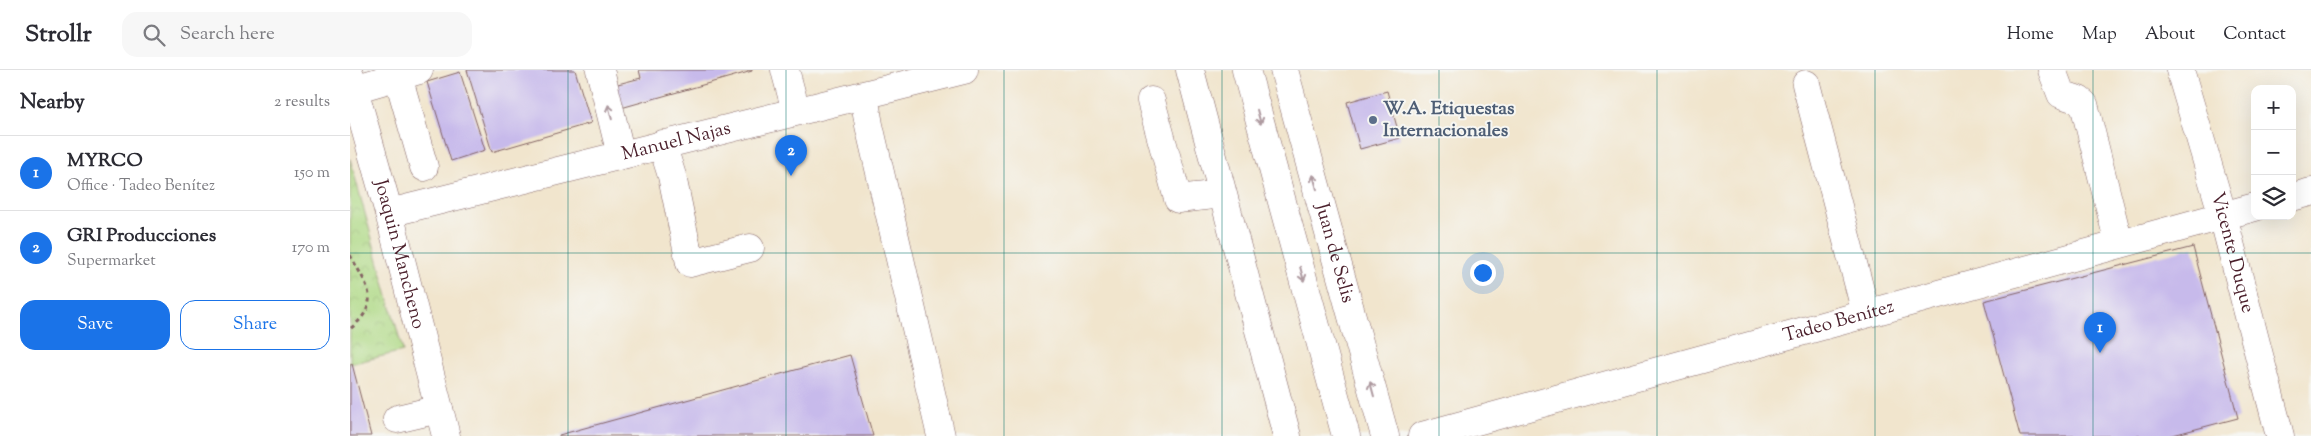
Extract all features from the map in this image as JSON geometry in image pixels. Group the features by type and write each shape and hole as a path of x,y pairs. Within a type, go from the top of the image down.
{"street":[{"path":"600,70 621,155"},
{"path":"785,70 796,111"},
{"name":"Manuel Najas","path":"389,213 964,70"},
{"path":"1190,70 1287,436"},
{"name":"Juan de Selis","path":"1246,70 1346,436"},
{"name":"Juan de Selis","path":"1284,70 1385,436"},
{"path":"2052,70 2061,94 2079,100 2084,104 2119,244"},
{"name":"Vicente Duque","path":"2180,70 2222,216 2280,436"},
{"path":"352,82 408,73 424,167"},
{"name":"Joaquin Mancheno","path":"352,82 389,213 446,436"},
{"path":"1806,84 1866,313"},
{"path":"864,96 868,125 941,436"},
{"path":"1151,101 1178,199 1222,194"},
{"path":"662,144 672,176 690,262 750,248"},
{"path":"2296,196 2311,192"},
{"name":"Tadeo Benítez","path":"1422,436 2251,208"},
{"path":"397,419 439,408"}],"path":[{"path":"350,255 371,296 370,305 365,313 350,329"}],"green space":[{"path":"350,159 403,351 350,364"}],"building":[{"path":"467,70 575,70 591,123 492,152"},
{"path":"639,70 752,71 621,108 614,85 641,78"},
{"path":"460,72 485,150 451,161 427,82"},
{"name":"W.A. Etiquestas Internacionales","path":"1387,91 1400,138 1360,149 1347,102"},
{"path":"2193,247 2238,418 2169,436 2020,436 1984,301"},
{"path":"850,355 873,436 559,436 559,435"},
{"path":"350,364 352,364 371,436 350,436"}],"place":[{"name":"W.A. Etiquestas Internacionales","path":"1373,120"},
{"name":"GRI Producciones","path":"791,176"},
{"name":"MYRCO","path":"2100,353"}]}
